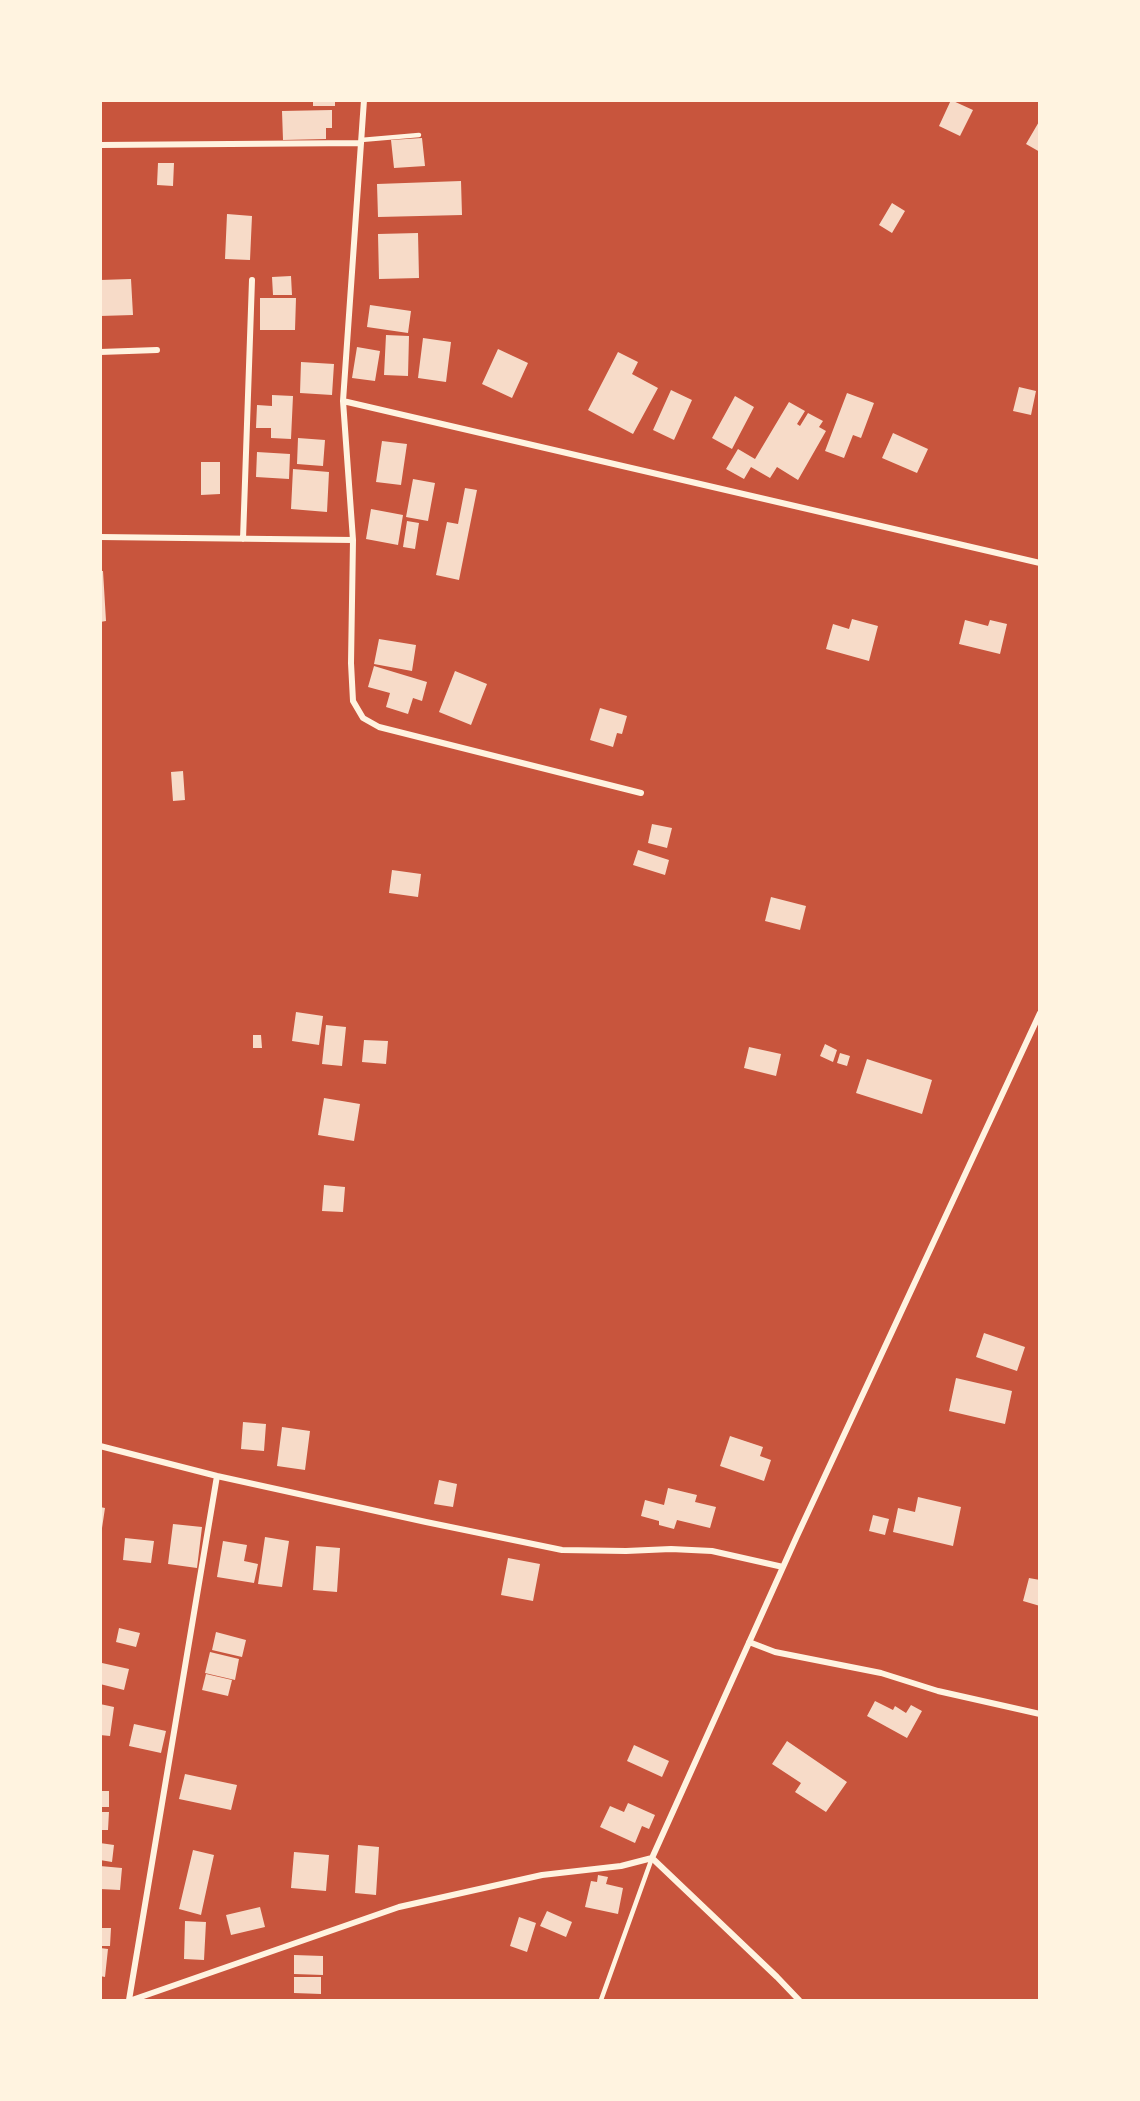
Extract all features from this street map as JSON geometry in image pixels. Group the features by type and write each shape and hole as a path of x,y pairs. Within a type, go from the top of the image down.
{"street":[{"path":"364,100 343,401 353,540 351,663 353,700 363,718 379,727 641,793"},
{"path":"100,145 361,141"},
{"path":"243,539 252,280"},
{"path":"100,352 157,351"},
{"path":"343,401 1040,563"},
{"path":"100,537 353,540"},
{"path":"652,1858 783,1567 1040,1013"},
{"path":"100,1446 217,1476 562,1550 712,1551 783,1567"},
{"path":"217,1476 130,2001 399,1906 543,1875 621,1866 652,1858"},
{"path":"749,1642 775,1652 881,1673 938,1691 1040,1714"},
{"path":"652,1858 777,1977 799,2001"}],"lane":[{"path":"361,141 419,135"},
{"path":"601,2001 652,1858"}],"building":[{"path":"313,100 335,100 335,106 313,106"},
{"path":"951,100 973,110 960,136 939,126"},
{"path":"332,110 332,128 326,128 326,139 283,140 282,111"},
{"path":"1040,120 1040,152 1026,144"},
{"path":"422,138 425,166 394,168 391,140"},
{"path":"158,163 174,163 173,186 157,185"},
{"path":"461,181 462,215 378,217 377,184"},
{"path":"892,203 905,211 892,233 879,225"},
{"path":"227,214 252,216 250,260 225,259"},
{"path":"418,233 419,278 379,279 378,234"},
{"path":"291,276 292,295 273,295 272,277"},
{"path":"131,279 133,315 100,316 100,280"},
{"path":"260,298 296,298 295,330 260,330"},
{"path":"370,305 411,311 408,333 367,327"},
{"path":"386,335 409,336 408,376 384,375"},
{"path":"423,338 451,342 446,382 418,378"},
{"path":"357,347 380,351 375,381 352,378"},
{"path":"498,349 528,363 512,398 482,384"},
{"path":"618,352 638,362 632,374 658,388 633,434 588,410"},
{"path":"301,362 334,364 332,395 300,393"},
{"path":"1019,387 1036,391 1031,415 1013,411"},
{"path":"671,390 692,400 674,440 653,430"},
{"path":"847,393 874,403 861,438 853,435 844,458 825,451"},
{"path":"272,395 293,396 291,439 271,438 271,428 256,428 257,405 272,406"},
{"path":"735,396 754,407 732,449 712,438"},
{"path":"789,402 805,411 797,424 800,426 808,413 823,421 819,427 826,431 798,480 777,467 770,478 751,467 744,479 726,469 738,449 755,459"},
{"path":"893,433 928,449 917,473 882,458"},
{"path":"298,438 325,440 323,466 297,464"},
{"path":"382,441 407,444 401,485 376,482"},
{"path":"257,452 290,454 289,479 256,477"},
{"path":"201,462 220,462 220,494 201,495"},
{"path":"293,469 329,472 327,512 291,509"},
{"path":"413,479 435,483 428,521 406,517"},
{"path":"465,488 477,490 459,580 436,575 447,522 458,524"},
{"path":"371,509 403,515 398,545 366,539"},
{"path":"407,521 419,523 415,549 403,547"},
{"path":"100,571 103,571 106,621 100,622"},
{"path":"852,619 878,626 869,661 826,649 833,624 849,629"},
{"path":"965,620 988,626 990,620 1007,624 1000,654 959,644"},
{"path":"379,639 416,645 412,671 374,664"},
{"path":"374,666 427,682 422,701 413,698 408,714 386,707 390,693 368,687"},
{"path":"455,671 487,684 471,725 439,712"},
{"path":"600,708 627,716 622,734 617,733 613,747 590,740"},
{"path":"183,771 185,800 173,801 171,772"},
{"path":"652,824 672,828 667,848 648,843"},
{"path":"638,850 669,860 665,875 633,865"},
{"path":"392,870 421,874 418,897 389,893"},
{"path":"771,897 806,906 800,930 765,921"},
{"path":"296,1012 323,1016 319,1045 292,1041"},
{"path":"326,1025 346,1027 342,1066 322,1064"},
{"path":"253,1035 261,1035 262,1048 253,1048"},
{"path":"364,1040 388,1041 386,1064 362,1062"},
{"path":"825,1044 837,1050 833,1062 820,1056"},
{"path":"749,1047 781,1054 776,1076 744,1068"},
{"path":"840,1053 850,1056 847,1066 837,1063"},
{"path":"867,1059 932,1080 922,1114 856,1093"},
{"path":"324,1098 360,1104 354,1141 318,1135"},
{"path":"324,1185 345,1187 343,1212 322,1211"},
{"path":"984,1333 1025,1347 1017,1371 976,1357"},
{"path":"956,1378 1012,1391 1005,1424 949,1411"},
{"path":"243,1422 266,1424 264,1451 241,1449"},
{"path":"282,1427 310,1431 305,1470 277,1466"},
{"path":"730,1436 763,1447 760,1456 771,1460 764,1481 720,1466"},
{"path":"439,1480 457,1484 453,1507 434,1504"},
{"path":"668,1488 697,1495 695,1502 716,1507 710,1528 677,1520 674,1529 659,1525 659,1521 641,1516 645,1500 664,1505"},
{"path":"918,1497 961,1507 953,1546 893,1532 898,1508 915,1512"},
{"path":"100,1507 105,1508 102,1528 100,1528"},
{"path":"873,1515 889,1519 885,1535 869,1531"},
{"path":"173,1524 202,1527 197,1568 168,1564"},
{"path":"265,1537 289,1541 282,1587 258,1584"},
{"path":"125,1538 154,1541 151,1563 123,1560"},
{"path":"223,1541 247,1545 244,1561 258,1564 254,1583 217,1577"},
{"path":"316,1546 340,1548 337,1592 313,1590"},
{"path":"508,1558 540,1564 533,1601 501,1595"},
{"path":"1029,1578 1040,1580 1040,1606 1023,1601"},
{"path":"119,1628 140,1633 136,1647 116,1642"},
{"path":"216,1632 246,1640 242,1657 212,1650"},
{"path":"210,1652 239,1659 235,1680 205,1673"},
{"path":"102,1663 129,1669 124,1690 100,1684"},
{"path":"206,1674 232,1680 228,1696 202,1690"},
{"path":"875,1701 893,1710 895,1706 906,1713 911,1705 922,1711 907,1738 867,1716"},
{"path":"100,1704 114,1707 110,1736 100,1735"},
{"path":"134,1724 166,1731 161,1753 129,1746"},
{"path":"787,1741 847,1782 826,1812 795,1792 801,1783 772,1764"},
{"path":"634,1745 669,1761 662,1777 627,1761"},
{"path":"185,1774 237,1785 231,1810 179,1799"},
{"path":"100,1791 109,1791 109,1807 100,1807"},
{"path":"628,1803 655,1815 649,1829 642,1826 635,1843 600,1827 610,1806 624,1812"},
{"path":"100,1812 109,1812 108,1830 100,1830"},
{"path":"100,1843 114,1845 112,1862 100,1860"},
{"path":"358,1845 379,1847 376,1895 355,1893"},
{"path":"193,1850 214,1855 201,1915 179,1909"},
{"path":"294,1852 329,1855 326,1891 291,1888"},
{"path":"100,1866 122,1868 120,1890 100,1889"},
{"path":"598,1875 608,1877 606,1884 623,1888 618,1914 585,1907 591,1881 597,1882"},
{"path":"260,1907 265,1927 231,1935 226,1915"},
{"path":"547,1911 572,1922 566,1937 540,1926"},
{"path":"519,1917 536,1923 527,1952 510,1946"},
{"path":"185,1921 206,1922 204,1960 184,1959"},
{"path":"100,1928 111,1928 110,1946 100,1946"},
{"path":"100,1948 108,1949 105,1977 100,1976"},
{"path":"294,1955 323,1956 323,1975 294,1974"},
{"path":"294,1977 321,1977 321,1994 294,1993"}]}
